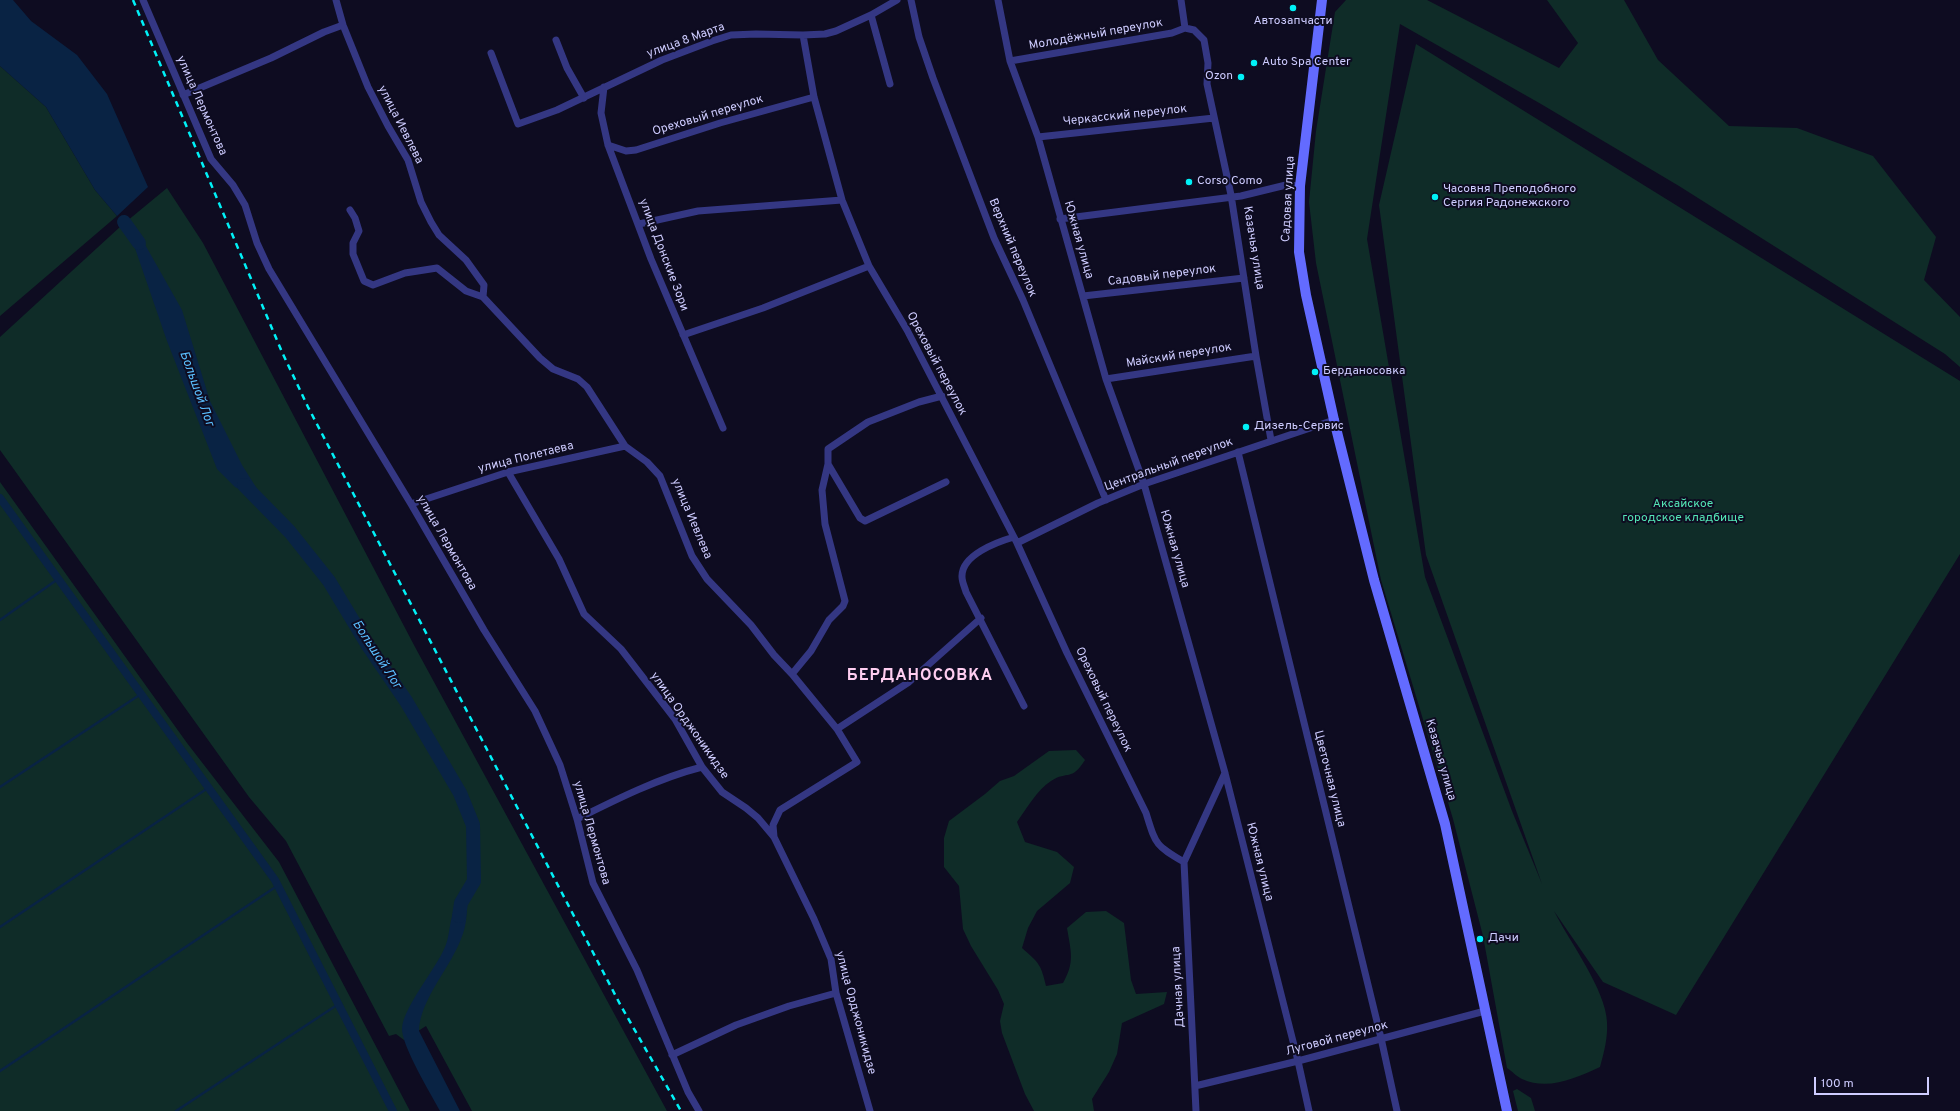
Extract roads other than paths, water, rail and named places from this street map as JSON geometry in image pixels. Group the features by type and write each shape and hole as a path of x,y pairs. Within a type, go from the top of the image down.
{"main road":[{"name":"Садовая улица","path":"1322,0 1300,186 1299,252 1314,338 1334,420"},
{"name":"Казачья улица","path":"1334,420 1374,580 1445,824 1508,1111"}],"street":[{"name":"улица Лермонтова","path":"143,0 211,159 233,185 245,205 258,244 269,269 411,504 484,630 535,711 560,765 577,819 593,883 637,970 688,1092 699,1111"},
{"name":"улица Иевлева","path":"336,0 343,25 368,87 388,126 408,160 421,202 439,235 466,260 484,285 483,297 540,358 553,369 578,379 587,387 625,446 647,462 660,476 692,556 707,579 751,625 774,655 792,674 836,730 857,762 780,810 773,825 774,837"},
{"name":"улица 8 Марта","path":"491,53 518,124 557,110 584,98 662,60 731,35 803,35 836,31 872,15 897,0"},
{"name":"Верхний переулок","path":"911,0 919,37 933,78 994,238 1023,300 1106,500"},
{"name":"Южная улица","path":"998,0 1010,60 1038,136 1106,379 1144,484 1225,773 1298,1061 1309,1111"},
{"path":"1181,0 1185,28"},
{"path":"872,15 890,84"},
{"path":"183,95 221,80 324,32 343,25"},
{"name":"Молодёжный переулок","path":"1010,60 1172,33 1185,28"},
{"name":"Казачья улица","path":"1185,28 1194,30 1204,40 1208,63 1207,84 1231,195 1256,356 1272,440"},
{"name":"Ореховый переулок","path":"803,35 814,97 842,200 869,266 907,330 1015,540 1146,813 1154,838 1161,848 1184,862"},
{"path":"556,40 567,68 584,98"},
{"name":"улица Донские Зори","path":"604,87 601,113 608,145 651,259 723,428"},
{"name":"Ореховый переулок","path":"608,145 626,151 636,150 720,123 814,97"},
{"name":"Черкасский переулок","path":"1038,136 1214,118"},
{"path":"1060,219 1231,195 1241,196 1286,185 1300,186"},
{"path":"639,224 698,211 842,200"},
{"path":"350,210 355,218 359,231 353,243 353,254 364,281 369,285 373,285 404,273 437,268 466,291 483,297"},
{"path":"683,335 763,308 869,266"},
{"name":"Садовый переулок","path":"1082,296 1244,278"},
{"name":"Майский переулок","path":"1106,379 1256,356"},
{"path":"942,396 919,402 868,422 828,449 826,456 828,464 860,518 865,521 946,482"},
{"name":"Центральный переулок","path":"1015,540 1144,484 1334,420"},
{"name":"улица Полетаева","path":"411,504 508,472 625,446"},
{"name":"Цветочная улица","path":"1238,452 1381,1038 1397,1111"},
{"path":"792,674 811,651 829,620 843,606 845,601 825,524 822,490 828,464"},
{"name":"улица Орджоникидзе","path":"508,472 559,559 584,614 621,649 675,719 702,767 722,792 752,813 774,837 814,919 831,958 836,993 870,1111"},
{"path":"1015,540 995,543 978,552 965,566 962,577 966,592 981,618 1024,706"},
{"path":"836,730 909,682 981,618"},
{"path":"577,819 605,805 674,776 702,767"},
{"path":"1184,862 1225,773"},
{"name":"Дачная улица","path":"1184,862 1196,1111"},
{"path":"672,1054 736,1025 789,1006 836,993"},
{"name":"Луговой переулок","path":"1195,1086 1298,1061 1485,1011"}],"water":[{"path":"0,0 13,0 31,21 77,55 107,94 148,187 117,216 95,190 46,107 0,66"},
{"path":"127,225 143,241 182,310 210,401 242,465 266,503 235,487 217,469 167,341"},
{"path":"465,898 467,916 463,933 456,950 429,998 422,1014 419,1031 460,1111 440,1111 411,1057 406,1046 402,1028 408,1009 445,947 451,920 456,906"}],"waterway":[{"name":"Большой Лог","path":"124,222 139,243"},
{"name":"Большой Лог","path":"244,485 290,532 329,581 367,644 406,701 460,793 473,825 474,881 461,903 459,916"},
{"path":"0,498 275,880 393,1111"},
{"path":"0,620 58,579"},
{"path":"0,787 141,694"},
{"path":"0,927 208,788"},
{"path":"0,1071 277,886"},
{"path":"176,1111 337,1005"}],"railway":[{"path":"133,0 282,352 308,407 621,1006 681,1111"}],"place":[{"name":"Автозапчасти","path":"1293,8"},
{"name":"Auto Spa Center","path":"1254,63"},
{"name":"Ozon","path":"1241,77"},
{"name":"Corso Como","path":"1189,182"},
{"name":"Часовня Преподобного Сергия Радонежского","path":"1435,197"},
{"name":"Берданосовка","path":"1315,372"},
{"name":"Дизель-Сервис","path":"1246,427"},
{"name":"Дачи","path":"1480,939"}],"district":[{"name":"БЕРДАНОСОВКА","path":"920,677"}],"park label":[{"name":"Аксайское городское кладбище","path":"1683,512"}]}
